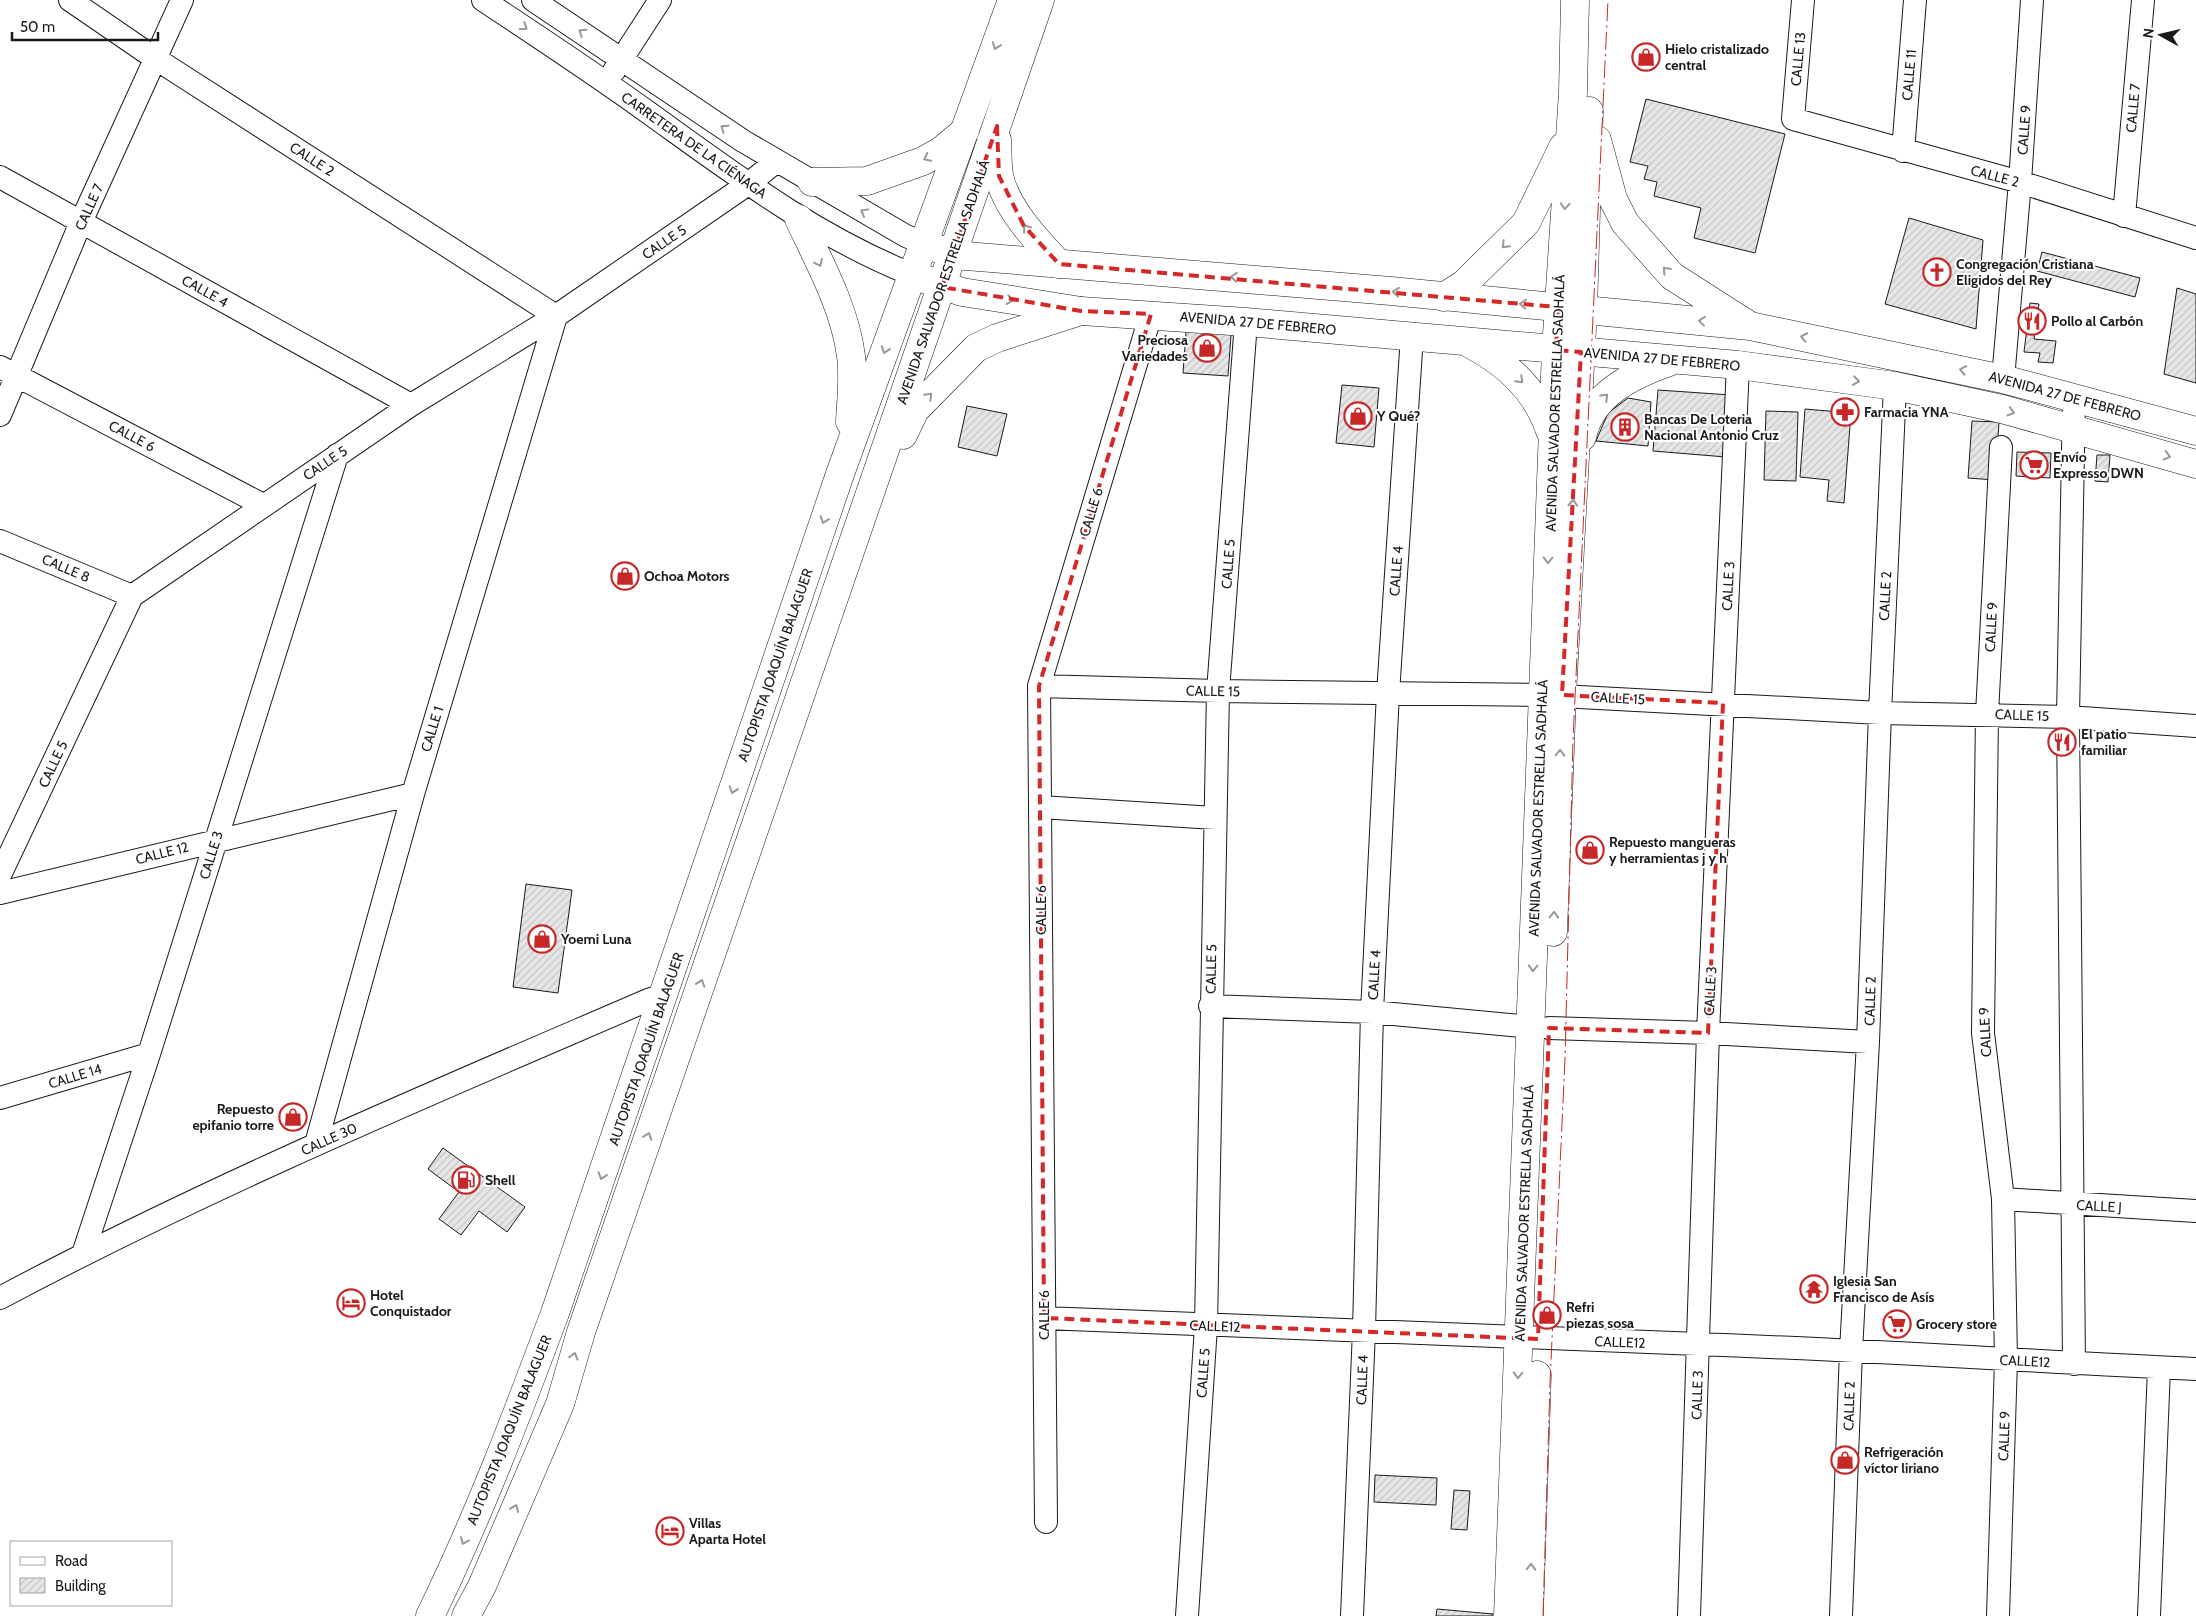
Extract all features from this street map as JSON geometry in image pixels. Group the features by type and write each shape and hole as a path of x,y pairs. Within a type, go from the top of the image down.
{"main road":[{"name":"AVENIDA SALVADOR ESTRELLA SADHALÁ","path":"840,474 1012,0"},
{"name":"AVENIDA SALVADOR ESTRELLA SADHALÁ","path":"845,564 954,255 1040,0"},
{"name":"AVENIDA SALVADOR ESTRELLA SADHALÁ","path":"1576,0 1581,93"},
{"name":"AVENIDA SALVADOR ESTRELLA SADHALÁ","path":"1552,695 1574,473 1569,351 1581,93 1593,0"},
{"path":"1444,297 1464,284 1526,223 1564,145 1581,93"},
{"path":"1581,93 1613,199 1626,223 1672,276 1750,326"},
{"path":"997,126 999,176 1024,226 1058,264"},
{"path":"812,182 867,181 923,161 941,151 966,130"},
{"path":"799,219 836,303 847,334 851,358 850,425 840,474"},
{"name":"AVENIDA 27 DE FEBRERO","path":"923,243 954,255 1147,269 1750,326 2003,379 2196,431"},
{"name":"AVENIDA 27 DE FEBRERO","path":"912,275 942,287 1082,311 1151,314 1412,336 1672,361 1738,365 1895,386 2002,409 2196,464"},
{"path":"466,1616 482,1586 560,1404 581,1332 845,564 915,410 976,348 997,338 1082,311"},
{"path":"1466,342 1508,368 1526,386 1541,406 1550,430 1552,453"},
{"name":"AVENIDA SALVADOR ESTRELLA SADHALÁ","path":"1508,1616 1528,1339 1540,1027 1552,695 1552,453 1569,351"},
{"path":"1574,473 1583,433 1591,411 1607,394 1642,372 1672,361"},
{"name":"AUTOPISTA JOAQUÍN BALAGUER","path":"430,1616 450,1576 518,1414 555,1313 840,474"},
{"name":"AVENIDA SALVADOR ESTRELLA SADHALÁ","path":"1528,1339 1529,1616"}],"street":[{"name":"CALLE 2","path":"70,0 156,59 556,316"},
{"name":"CALLE 7","path":"0,415 8,371 82,222 182,0"},
{"name":"CARRETERA DE LA CIÉNAGA","path":"483,0 606,82 799,219 838,241 912,275"},
{"path":"533,0 743,141 812,182 923,243"},
{"path":"606,82 660,0"},
{"name":"CALLE 13","path":"1793,119 1803,0"},
{"name":"CALLE 11","path":"1903,151 1915,0"},
{"name":"CALLE 9","path":"2003,379 2020,182 2032,0"},
{"name":"CALLE 7","path":"2124,216 2143,0"},
{"name":"CALLE 2","path":"1793,119 2020,182 2196,238"},
{"name":"CALLE 5","path":"0,875 132,596 411,406 556,316 748,184 777,161"},
{"name":"CALLE 4","path":"0,177 411,406"},
{"name":"CALLE 6","path":"1046,1522 1039,686 1151,314"},
{"name":"CALLE 1","path":"316,1144 413,794 556,316"},
{"name":"CALLE 5","path":"1187,1616 1206,1326 1210,1006 1218,691 1246,322"},
{"name":"CALLE 4","path":"1352,1616 1364,1330 1372,1012 1388,693 1412,336"},
{"name":"CALLE 3","path":"1689,1616 1708,1033 1738,365"},
{"name":"CALLE 6","path":"8,371 263,505"},
{"name":"CALLE 2","path":"1841,1616 1851,1351 1868,1042 1880,713 1895,386"},
{"path":"2074,398 2068,717 2074,1364"},
{"name":"CALLE 9","path":"1998,1616 2006,1360 2003,1199 1983,1033 1987,714 2001,447"},
{"name":"CALLE 3","path":"83,1254 149,1054 337,455"},
{"name":"CALLE 8","path":"0,541 132,596"},
{"name":"CALLE 15","path":"1039,686 1218,691 1552,695 1880,713 2068,717 2196,726"},
{"name":"CALLE 12","path":"0,893 413,794"},
{"path":"1040,807 1215,818"},
{"name":"CALLE 30","path":"0,1298 83,1254 316,1144 648,1000 664,995"},
{"path":"1210,1006 1372,1012 1540,1027 1708,1033 1868,1042"},
{"name":"CALLE 14","path":"0,1098 149,1054"},
{"name":"CALLE J","path":"2003,1199 2073,1205 2196,1211"},
{"name":"CALLE12","path":"1044,1318 1206,1326 1364,1330 1528,1339 1699,1344 2196,1369"},
{"path":"2149,1616 2159,1368"}],"highlighted area":[{"path":"997,126 999,176 1024,226 1059,264 1558,307 1556,350 1581,352 1562,695 1723,703 1708,1033 1549,1028 1538,1339 1044,1318 1039,686 1151,314 1081,311 942,287"}],"building":[{"path":"1646,99 1785,134 1755,253 1694,238 1701,208 1654,196 1657,182 1644,179 1648,166 1630,162"},
{"name":"Congregación Cristiana Eligidos del Rey","path":"1909,218 1983,240 1976,329 1885,304"},
{"path":"2042,252 2140,278 2135,297 2037,271"},
{"path":"2177,288 2196,294 2196,383 2164,374"},
{"name":"Pollo al Carbón","path":"2030,303 2039,304 2034,339 2056,341 2053,363 2038,362 2040,353 2024,352"},
{"name":"Preciosa Variedades","path":"1187,319 1232,322 1228,376 1183,373"},
{"name":"Y Qué?","path":"1342,385 1379,388 1374,447 1336,443"},
{"path":"1658,390 1731,395 1726,457 1653,451"},
{"name":"Bancas De Loteria Nacional Antonio Cruz","path":"1628,398 1651,402 1648,446 1596,441 1608,413"},
{"path":"967,406 1007,414 997,456 958,447"},
{"path":"1805,409 1851,413 1844,503 1827,501 1829,480 1800,477"},
{"path":"1766,411 1798,412 1796,481 1764,480"},
{"path":"1972,421 1999,422 1995,480 1968,478"},
{"name":"Envío Expresso DWN","path":"2017,452 2051,453 2050,478 2016,476"},
{"path":"2097,455 2110,455 2108,482 2095,481"},
{"name":"Yoemi Luna","path":"526,884 572,890 558,993 513,987"},
{"name":"Shell","path":"443,1148 525,1207 507,1232 479,1211 461,1235 439,1219 459,1192 428,1169"},
{"path":"1375,1475 1437,1478 1436,1505 1374,1502"},
{"path":"1454,1490 1470,1491 1467,1530 1451,1529"},
{"path":"1437,1609 1493,1614 1492,1616 1436,1616"}],"power":[{"path":"1543,1616 1550,1383 1565,1059 1573,740 1608,0"}],"place":[{"name":"Hielo cristalizado central","path":"1646,57"},
{"name":"Congregación Cristiana Eligidos del Rey","path":"1937,272"},
{"name":"Pollo al Carbón","path":"2032,321"},
{"name":"Preciosa Variedades","path":"1207,348"},
{"name":"Farmacia YNA","path":"1845,412"},
{"name":"Y Qué?","path":"1358,416"},
{"name":"Bancas De Loteria Nacional Antonio Cruz","path":"1625,427"},
{"name":"Envío Expresso DWN","path":"2034,465"},
{"name":"Ochoa Motors","path":"625,576"},
{"name":"El patio familiar","path":"2062,742"},
{"name":"Repuesto mangueras y herramientas j y h","path":"1590,850"},
{"name":"Yoemi Luna","path":"542,939"},
{"name":"Repuesto epifanio torre","path":"293,1117"},
{"name":"Shell","path":"466,1180"},
{"name":"Iglesia San Francisco de Asís","path":"1814,1289"},
{"name":"Hotel Conquistador","path":"351,1303"},
{"name":"Refri piezas sosa","path":"1547,1315"},
{"name":"Grocery store","path":"1897,1324"},
{"name":"Refrigeración víctor liriano","path":"1845,1460"},
{"name":"Villas Aparta Hotel","path":"670,1531"}]}
